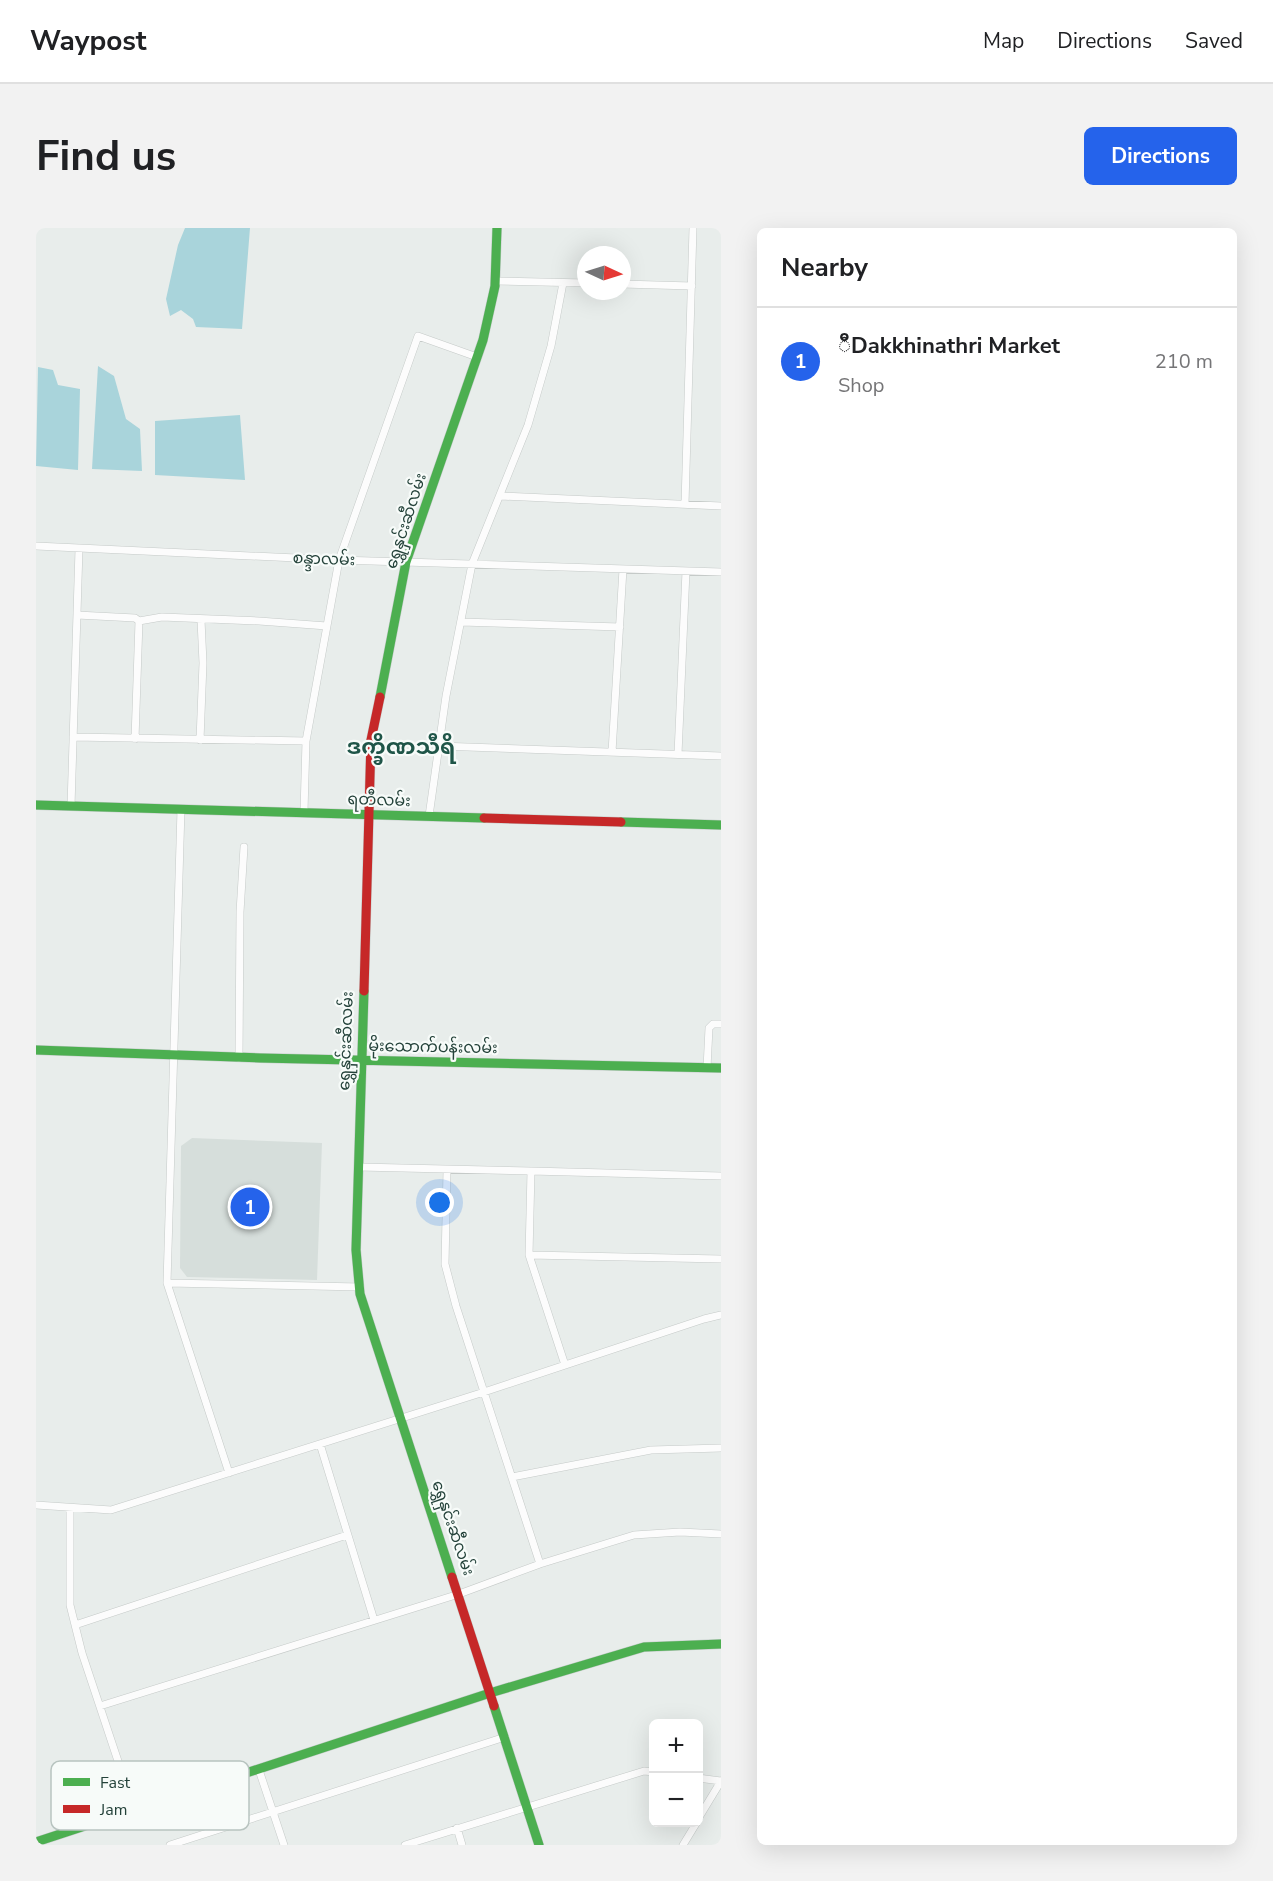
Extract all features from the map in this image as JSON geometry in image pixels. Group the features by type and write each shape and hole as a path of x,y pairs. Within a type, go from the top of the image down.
{"street":[{"name":"ရွှေနှင်းဆီလမ်း","path":"497,228 495,280 483,340 406,562 372,740 356,1250 360,1294 539,1845"},
{"path":"685,504 693,228"},
{"path":"495,280 577,283"},
{"path":"429,816 446,696 472,564 528,426 551,346 563,283"},
{"path":"631,284 692,286"},
{"path":"304,812 306,741 339,560 418,336 477,357"},
{"path":"501,496 721,506"},
{"name":"စန္ဒာလမ်း","path":"36,546 339,560 721,572"},
{"path":"71,806 79,549"},
{"path":"612,752 623,569"},
{"path":"678,754 686,571"},
{"path":"77,615 135,618 139,621 162,617 327,626"},
{"path":"200,740 203,663 201,620"},
{"path":"135,738 139,621"},
{"path":"461,622 620,627"},
{"path":"73,737 306,741"},
{"path":"439,746 721,756"},
{"name":"ရတီလမ်း","path":"36,805 721,825"},
{"path":"181,809 167,1283 229,1473"},
{"path":"238,1058 240,912 244,847"},
{"path":"707,1068 709,1028 713,1024 721,1024"},
{"name":"မိုးသောက်ပန်းလမ်း","path":"36,1050 238,1058 721,1068"},
{"path":"358,1167 721,1176"},
{"path":"447,1170 446,1264 456,1306 540,1564"},
{"path":"531,1171 529,1255 565,1365"},
{"path":"529,1255 721,1259"},
{"path":"167,1283 360,1287"},
{"path":"36,1505 111,1510 721,1315"},
{"path":"320,1444 374,1620"},
{"path":"512,1478 651,1450 721,1448"},
{"path":"70,1508 70,1605 82,1653 118,1761"},
{"path":"100,1706 459,1594 540,1564 634,1535 680,1532 721,1534"},
{"path":"75,1625 347,1535"},
{"path":"249,1773 490,1693 644,1647 721,1644"},
{"path":"249,1820 504,1737"},
{"path":"259,1770 284,1845"},
{"path":"405,1845 644,1771 649,1772"},
{"path":"703,1779 721,1781 703,1812"},
{"path":"683,1845 694,1827"},
{"path":"457,1828 462,1845"},
{"path":"36,1842 72,1830"},
{"path":"171,1845 217,1830"}],"shaded area":[{"path":"192,1138 322,1143 317,1280 187,1277 180,1268 181,1146"}],"water":[{"path":"185,228 250,228 242,329 196,327 193,319 181,310 170,316 166,299 178,245"},
{"path":"98,366 114,376 126,419 140,429 142,471 92,469"},
{"path":"38,367 53,370 58,385 80,389 78,470 36,466"},
{"path":"240,415 245,480 155,475 155,421"}],"traffic: fast":[{"path":"380,697 406,562 483,340 495,286 497,228"},
{"path":"36,805 484,818"},
{"path":"621,822 721,825"},
{"path":"364,991 356,1250 360,1294 452,1577"},
{"path":"36,1050 260,1058 721,1068"},
{"path":"249,1772 490,1693 644,1647 721,1644"},
{"path":"494,1706 539,1845"},
{"path":"36,1842 73,1830"}],"traffic: jam":[{"path":"364,991 371,740 380,697"},
{"path":"484,818 621,822"},
{"path":"452,1577 494,1706"}],"place":[{"name":"ီDakkhinathri Market","path":"250,1207"}],"district":[{"name":"ဒက္ခိဏသီရိ","path":"401,747"}]}
